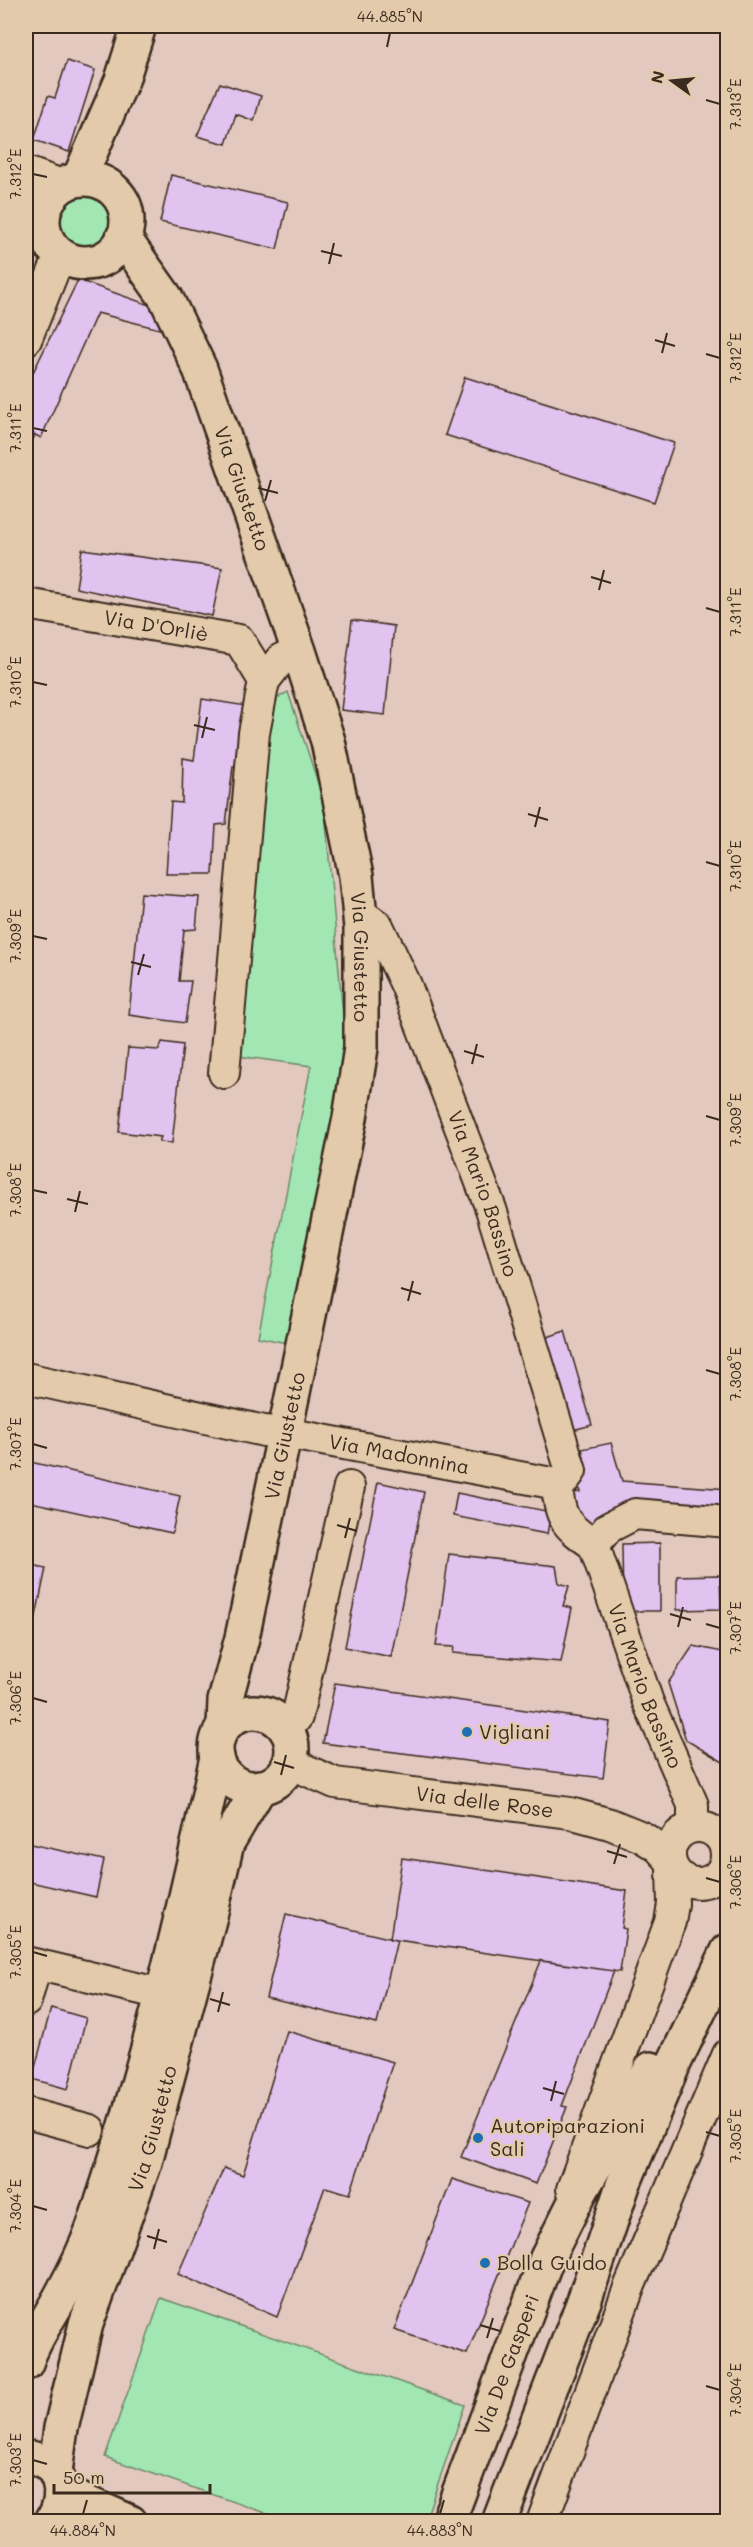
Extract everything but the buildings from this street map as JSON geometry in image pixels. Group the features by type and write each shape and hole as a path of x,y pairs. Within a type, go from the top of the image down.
{"main road":[{"path":"71,182 106,121 122,81 139,26"},
{"path":"106,121 113,190"},
{"path":"92,180 113,190 121,200 126,212 126,225 114,247 97,261 78,262 60,255 51,246 34,209 45,206 52,194 71,182 92,180"},
{"name":"Via Giustetto","path":"114,247 136,273 166,298 200,369 299,651 328,741 357,876 360,914 363,989 361,1048 350,1118 242,1638 225,1701 224,1726"},
{"name":"Via Giustetto","path":"242,1638 246,1678 259,1712"},
{"path":"259,1712 279,1721 286,1729 291,1740 290,1763 283,1775 273,1783 260,1788 237,1784 220,1768 216,1746 224,1726 240,1715 259,1712"},
{"name":"Via Giustetto","path":"175,1999 185,1908 217,1757"},
{"name":"Via Giustetto","path":"56,2495 62,2428 105,2236 128,2118 175,1999 227,1843 260,1788"},
{"path":"547,2258 579,2194 633,2104 712,1953 728,1935"},
{"path":"499,2522 584,2301 624,2185 674,2063 728,1951"},
{"path":"584,2301 636,2198 688,2070 728,1985"},
{"name":"Via Giustetto","path":"26,2362 35,2340 63,2294 105,2236"},
{"name":"Via De Gasperi","path":"448,2522 547,2258"},
{"path":"26,2458 39,2460 56,2495 126,2520"}],"street":[{"path":"26,172 71,182"},
{"path":"26,340 60,255"},
{"name":"Via D'Orliè","path":"26,604 239,640 264,681"},
{"path":"224,1073 254,733 264,681 281,659 299,651"},
{"name":"Via Mario Bassino","path":"360,914 378,926 406,985 491,1209 571,1471 563,1482 557,1484"},
{"name":"Via Madonnina","path":"26,1378 264,1431 557,1484"},
{"path":"557,1484 558,1505 570,1528 594,1545 608,1528 635,1515 728,1521"},
{"path":"286,1729 297,1717 349,1487"},
{"name":"Via Mario Bassino","path":"594,1545 648,1702 693,1805 689,1828"},
{"name":"Via delle Rose","path":"290,1763 335,1783 570,1813 610,1824 642,1837 658,1847 684,1880 701,1883 718,1874 726,1857 721,1839 709,1829 689,1828"},
{"path":"570,1813 689,1828"},
{"path":"671,1864 672,1843 689,1828"},
{"name":"Via De Gasperi","path":"547,2258 670,1922 673,1904 671,1864"},
{"path":"26,2001 31,1963 175,1999"},
{"path":"542,2522 630,2285 728,2054"},
{"path":"26,2113 90,2130"}],"green space":[{"path":"79,193 89,193 104,201 110,210 112,221 110,232 104,241 89,249 79,249 68,244 61,237 56,226 56,216 61,205 68,198"},
{"path":"288,692 324,801 346,1050 287,1343 258,1337 311,1066 238,1056 267,704"},
{"path":"161,2298 465,2405 425,2521 289,2521 105,2457"}],"place":[{"name":"Vigliani","path":"467,1732"},
{"name":"Autoriparazioni Sali","path":"478,2138"},
{"name":"Bolla Guido","path":"485,2263"}]}
